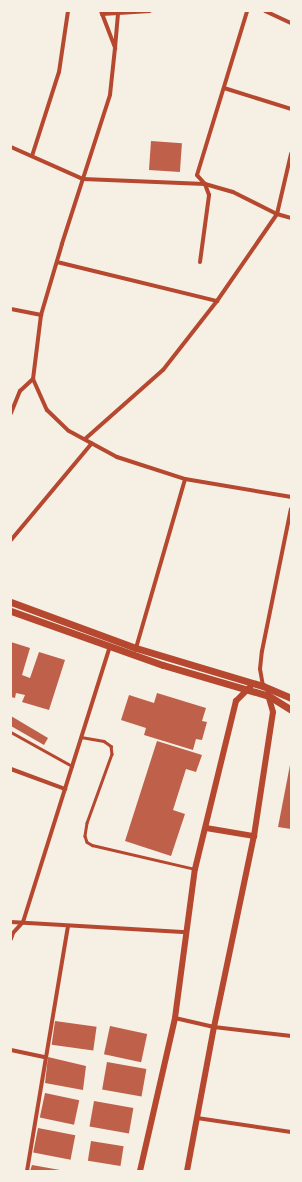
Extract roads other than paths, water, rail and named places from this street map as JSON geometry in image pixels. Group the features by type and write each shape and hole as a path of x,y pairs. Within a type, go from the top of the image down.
{"main road":[{"path":"11,602 136,648 252,684 263,686 291,698"},
{"path":"11,611 163,665 269,696 291,710"}],"street":[{"path":"32,156 59,72 68,11"},
{"path":"115,48 101,13 150,11"},
{"path":"200,262 210,196 205,184 197,175 248,11"},
{"path":"265,11 291,23"},
{"path":"118,12 110,95 41,315 33,379 48,410 69,431 117,456 185,479 291,497"},
{"path":"224,88 291,109"},
{"path":"11,147 83,179 205,184 233,192 277,214 291,218"},
{"path":"85,439 163,370 217,301 277,214 291,154"},
{"path":"57,262 217,301"},
{"path":"11,309 41,315"},
{"path":"11,413 20,391 33,379"},
{"path":"11,540 92,443"},
{"path":"136,648 185,479"},
{"path":"187,1171 214,1027 254,836 273,712 269,696 263,686 260,669 262,651 291,509"},
{"path":"11,939 13,933 23,922 110,646"},
{"path":"140,1171 175,1018 195,869 236,701 252,684"},
{"path":"11,769 65,789"},
{"path":"206,828 254,836"},
{"path":"11,922 187,932"},
{"path":"27,1171 68,926"},
{"path":"175,1018 214,1027 291,1036"},
{"path":"11,1050 45,1057"},
{"path":"197,1118 291,1132"}],"lane":[{"path":"11,732 72,766"},
{"path":"81,737 104,741 111,746 112,754 88,823 85,836 87,842 92,845 195,869"}]}
